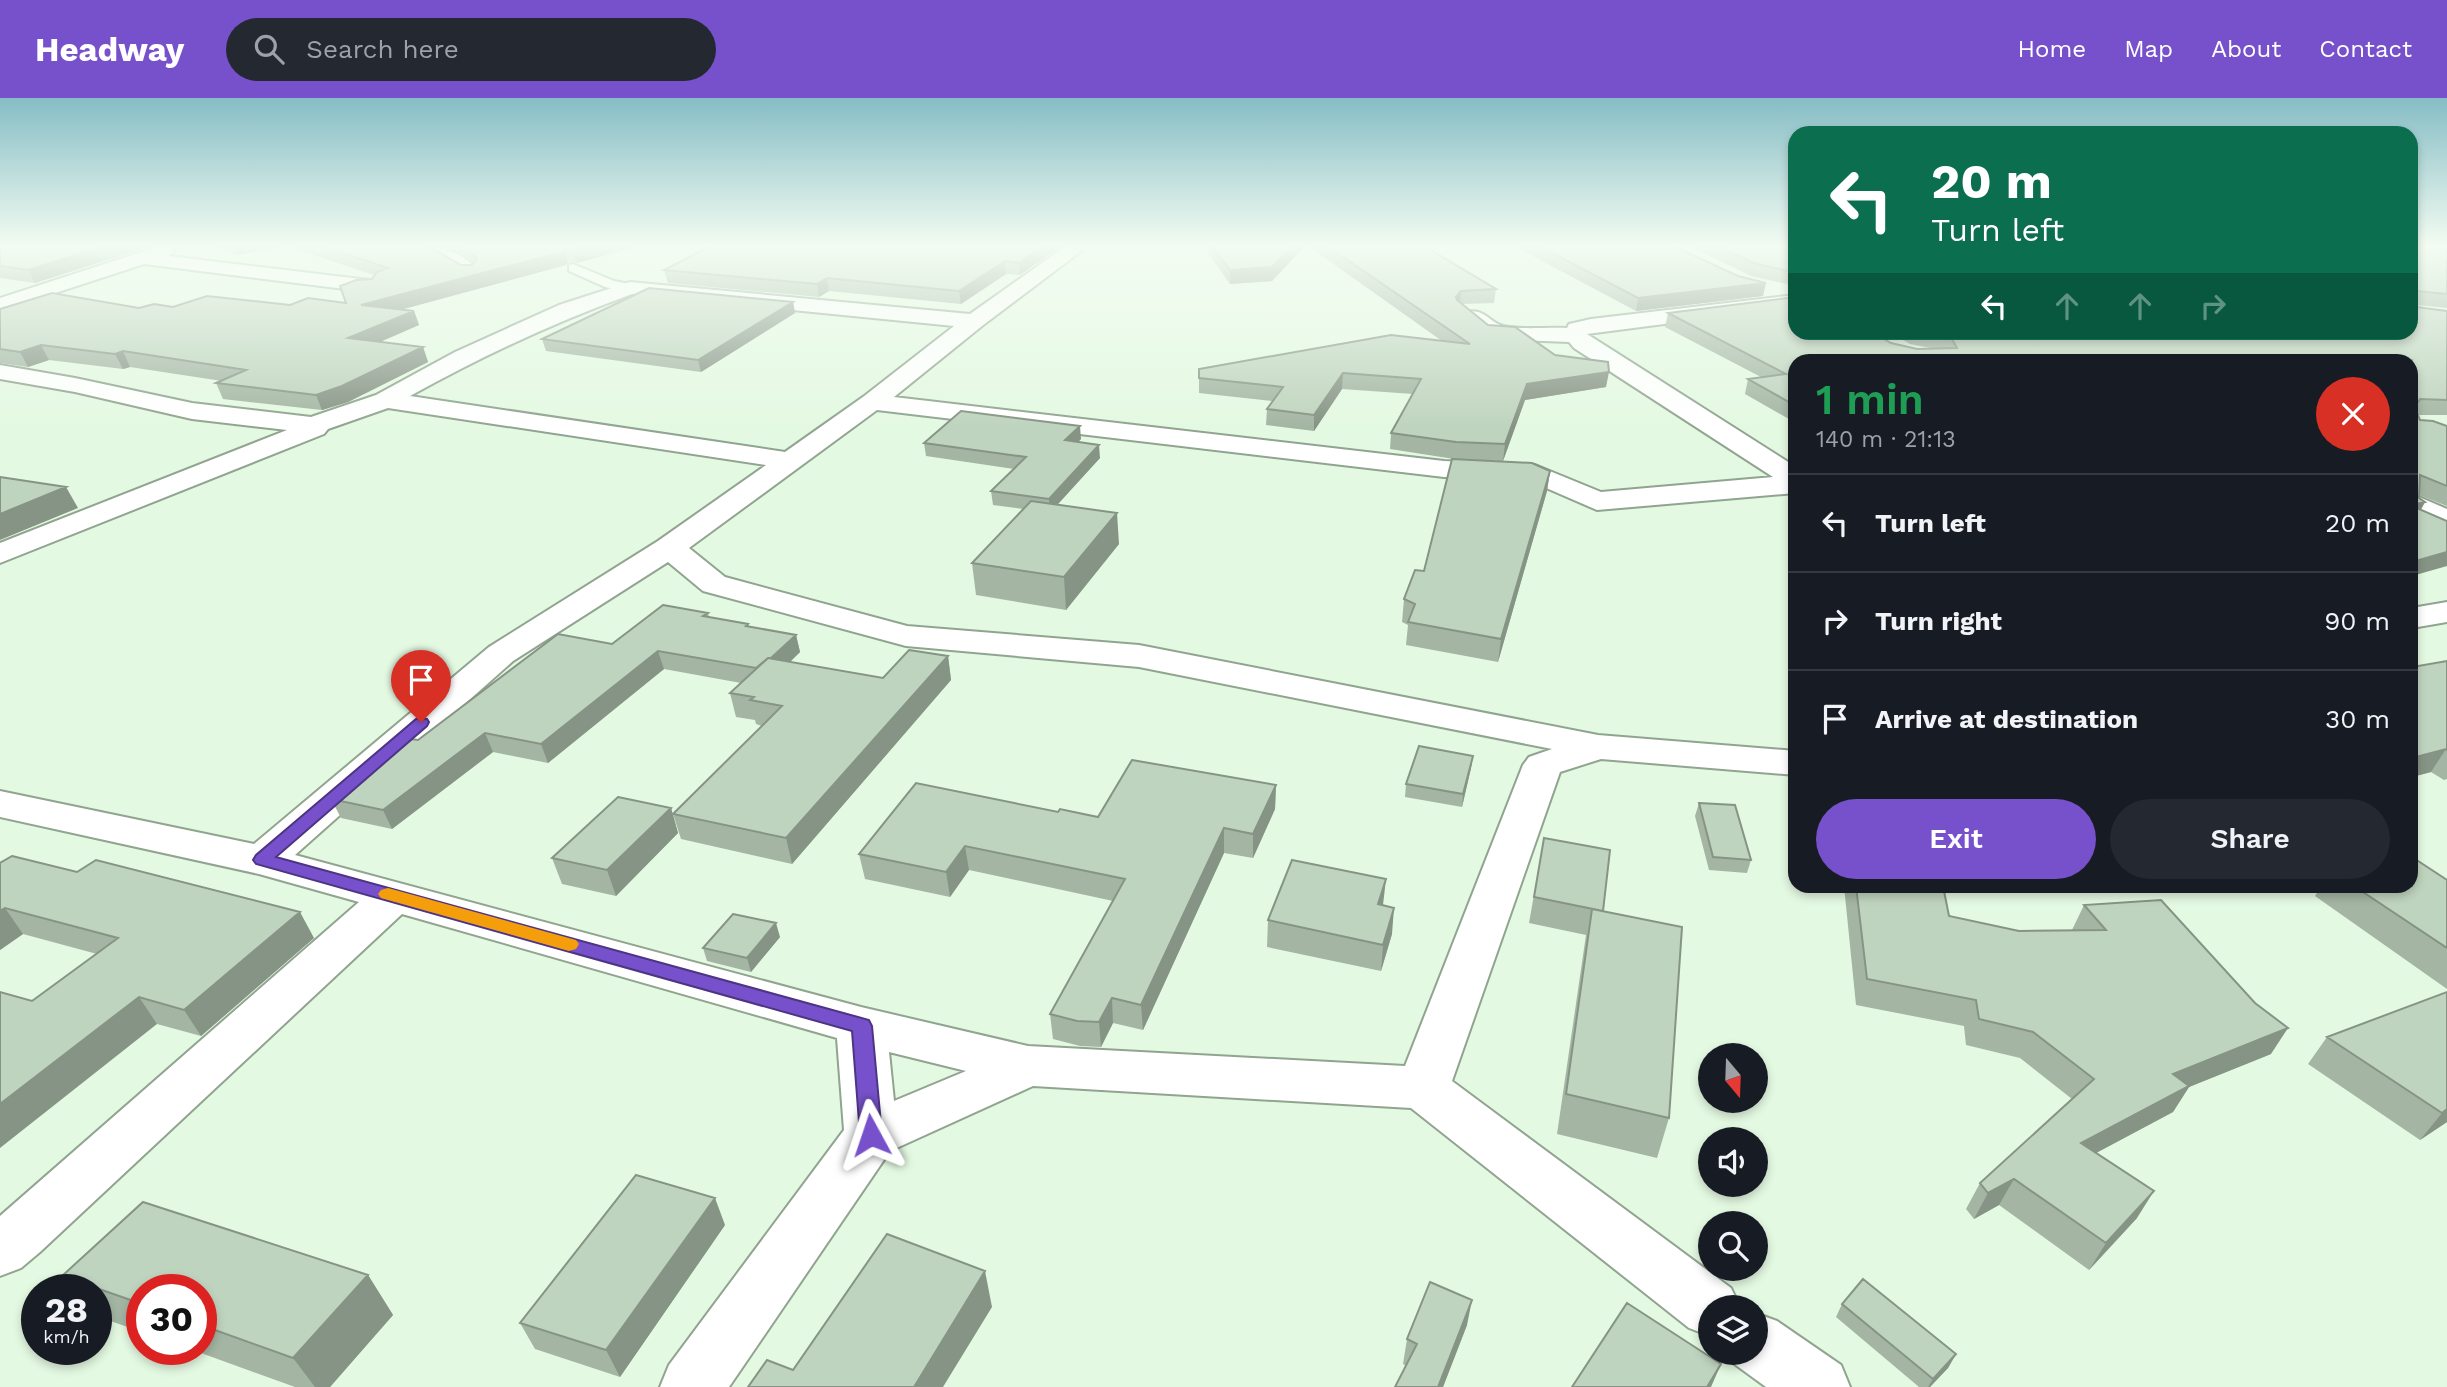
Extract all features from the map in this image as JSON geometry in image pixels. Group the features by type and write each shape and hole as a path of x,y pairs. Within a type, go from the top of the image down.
{"street":[{"path":"0,372 75,385 192,411 313,425 385,400 463,356 578,306"},
{"path":"819,306 974,321"},
{"path":"262,860 501,654 669,548 872,402 995,306"},
{"path":"1575,335 1577,329 1591,326 1747,306"},
{"path":"1468,312 1496,332 1575,335 1582,343 1788,477"},
{"path":"0,554 66,525 386,400 790,461"},
{"path":"872,402 1444,469 1535,473 1597,501 1788,483"},
{"path":"2418,506 2447,521"},
{"path":"669,548 714,584 906,636 1139,656 1598,747 1788,762"},
{"path":"2418,617 2447,612"},
{"path":"1423,1088 1543,765 1598,747"},
{"path":"0,804 262,860 861,1026 1028,1066 1423,1088 1698,1299"},
{"path":"0,1250 41,1216 394,896"},
{"path":"861,1026 871,1135"},
{"path":"692,1387 871,1135 1028,1066"},
{"path":"1768,1351 1818,1387"}],"building":[{"path":"9,306 371,306 414,311 348,338 423,347 342,386 316,395 216,383 246,370 123,351 115,354 41,345 20,352 0,349 0,309"},
{"path":"611,306 786,306 698,360 542,339"},
{"path":"1415,306 1465,306 1488,325 1515,327 1555,355 1608,362 1609,372 1527,384 1505,444 1456,442 1391,433 1421,379 1343,373 1314,415 1267,409 1283,387 1199,378 1199,369 1391,335 1470,344"},
{"path":"1723,306 1788,306 1788,340 1886,340 1917,349 1957,348 1953,340 2418,340 2418,307 2447,311 2447,400 2420,399 2418,402 2418,354 1788,354 1788,402 1748,379 1786,374 1668,313"},
{"path":"961,411 1080,426 1065,440 1099,445 1049,499 991,491 1026,457 924,443"},
{"path":"2418,415 2420,420 2447,426 2447,486 2420,475 2419,498 2425,502 2418,504"},
{"path":"1452,459 1532,463 1550,471 1501,639 1408,622 1415,604 1404,599 1415,570 1424,571"},
{"path":"0,477 66,487 0,514"},
{"path":"1031,501 1117,513 1064,577 972,563"},
{"path":"2418,509 2447,521 2447,552 2418,560"},
{"path":"663,605 708,613 703,616 748,624 746,626 796,635 756,668 658,651 541,744 485,733 383,810 331,799 411,739 418,740 558,634 612,644"},
{"path":"909,650 948,656 786,838 673,814 782,706 730,693 768,658 883,678"},
{"path":"2447,661 2447,750 2418,756 2418,666"},
{"path":"1419,746 1473,756 1463,794 1406,784"},
{"path":"1132,760 1276,785 1253,834 1224,828 1141,1005 1112,998 1099,1022 1077,1021 1050,1014 1125,879 965,846 946,872 859,854 916,783 1058,812 1060,809 1098,817"},
{"path":"618,797 671,808 607,870 552,858"},
{"path":"1699,803 1735,805 1751,860 1713,857"},
{"path":"1544,838 1610,850 1603,911 1534,897"},
{"path":"12,856 77,872 96,860 300,912 184,1010 139,997 0,1104 0,992 32,1001 118,938 5,908 0,911 0,863"},
{"path":"1292,860 1386,879 1378,904 1394,908 1383,945 1268,920"},
{"path":"2418,861 2447,880 2447,948 2364,893 2418,893"},
{"path":"1857,893 1944,893 1949,916 2019,931 2106,930 2084,905 2161,900 2255,1003 2288,1028 2173,1074 2189,1086 2081,1143 2154,1191 2106,1243 2014,1179 1988,1193 1980,1183 2094,1079 2033,1032 1979,1019 1976,1000 1867,979"},
{"path":"1592,909 1682,927 1669,1118 1566,1094"},
{"path":"733,914 776,923 747,958 703,948"},
{"path":"2447,992 2447,1109 2442,1113 2327,1037"},
{"path":"636,1175 715,1198 606,1350 520,1323"},
{"path":"143,1202 368,1275 293,1358 217,1331 217,1274 126,1274 126,1298 112,1294 112,1274 64,1274"},
{"path":"887,1234 985,1271 914,1387 748,1387 767,1360 793,1370"},
{"path":"1863,1279 1956,1354 1933,1379 1842,1304"},
{"path":"1430,1282 1472,1300 1438,1387 1395,1387 1417,1344 1407,1339"},
{"path":"1627,1303 1698,1349 1698,1365 1720,1365 1707,1387 1572,1387"}],"slow traffic":[{"path":"388,894 569,944"}],"route":[{"path":"421,722 262,860 861,1026 871,1135"}]}
